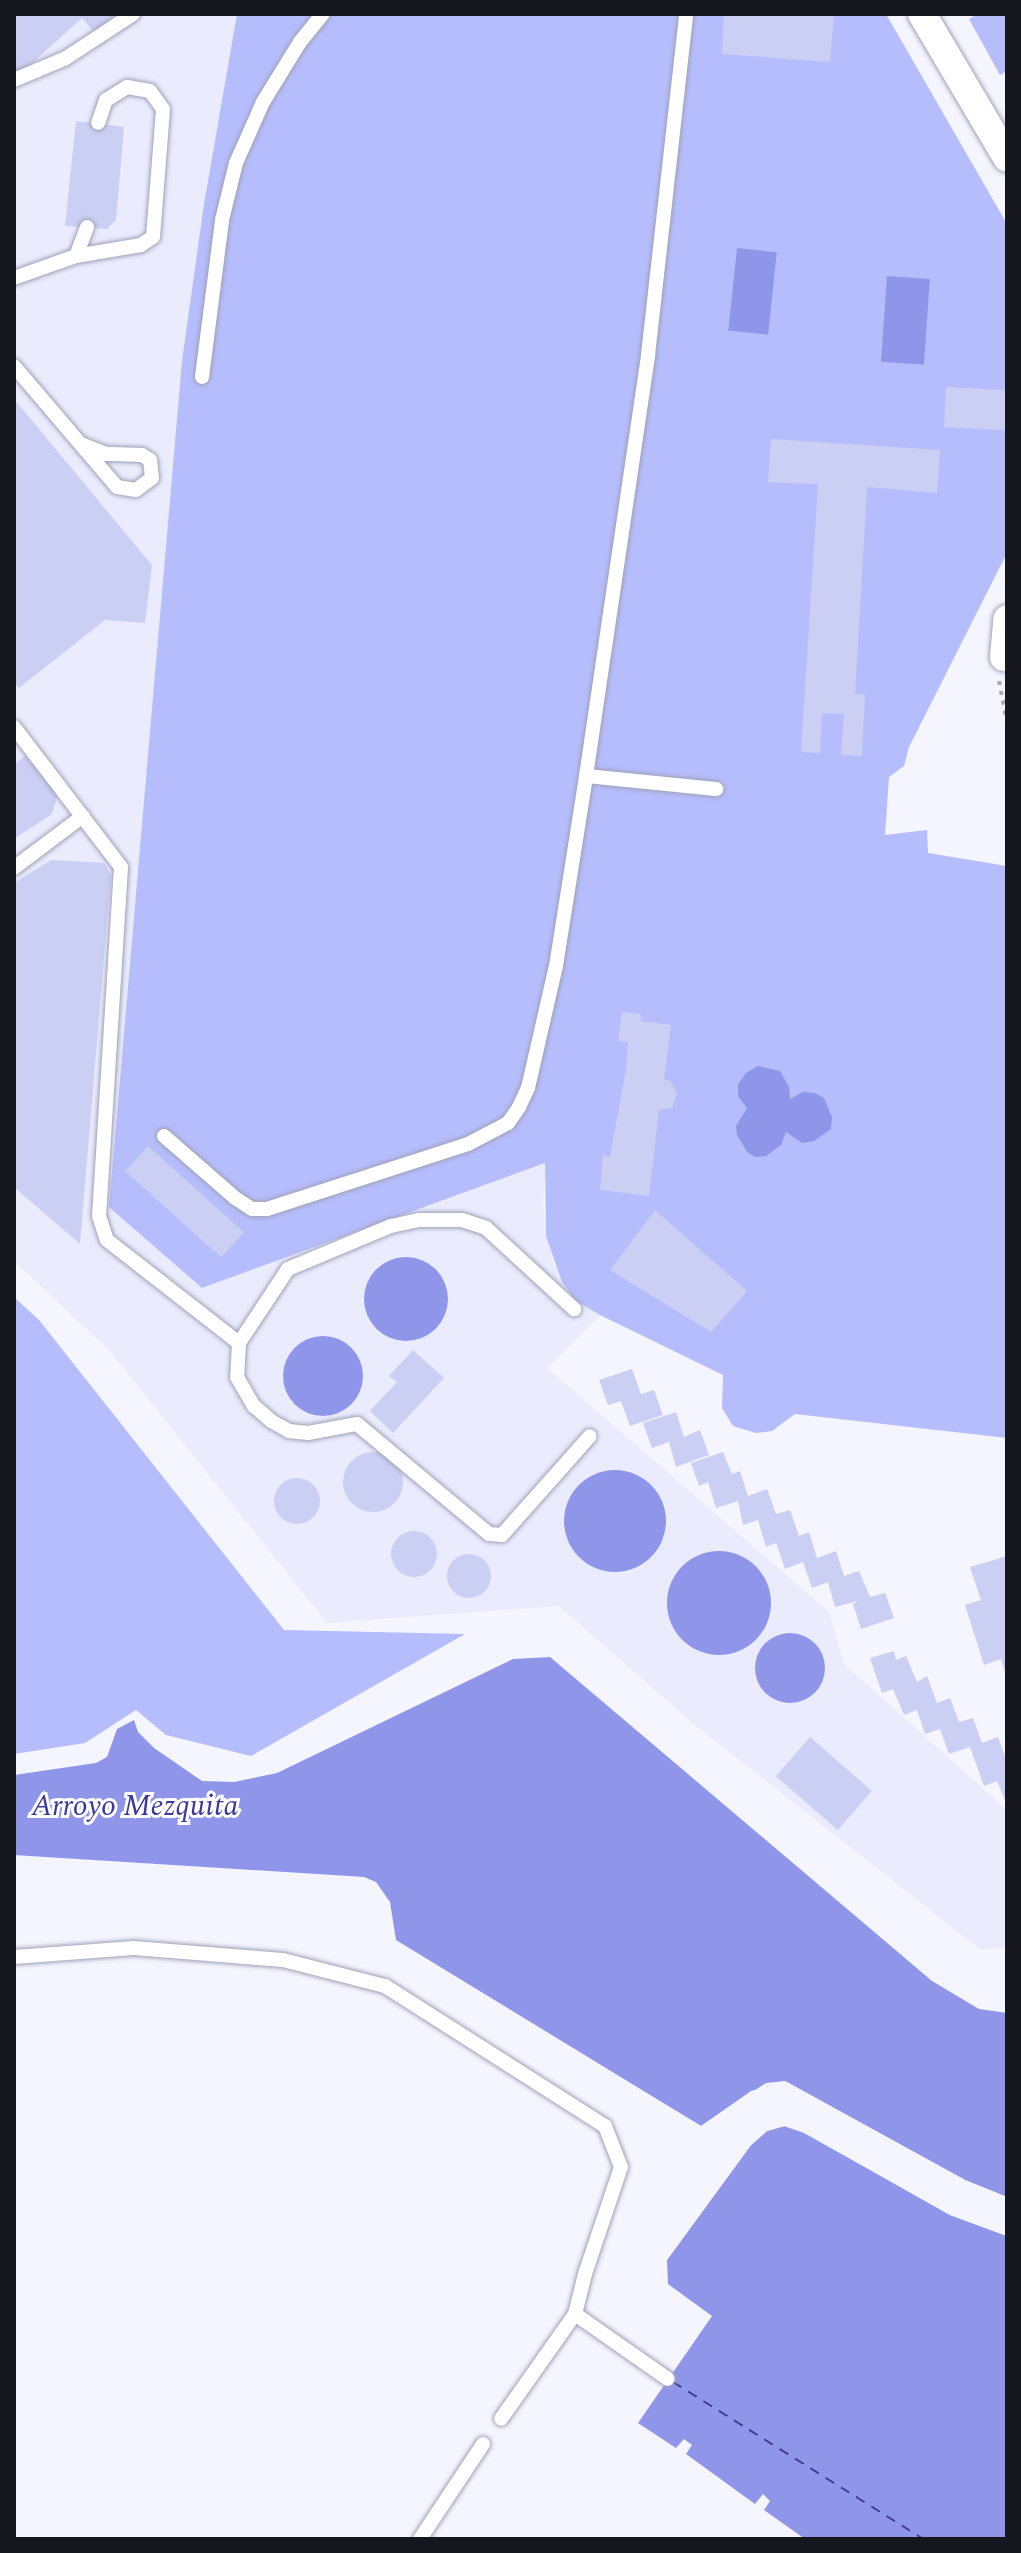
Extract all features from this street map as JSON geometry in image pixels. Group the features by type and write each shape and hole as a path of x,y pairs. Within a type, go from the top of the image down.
{"street":[{"path":"922,14 1007,158"},
{"path":"1005,665 1007,619"}],"lane":[{"path":"14,80 66,58 133,14"},
{"path":"202,377 222,220 236,163 263,102 300,42 323,14"},
{"path":"164,1136 235,1198 252,1209 267,1209 468,1144 508,1123 528,1088 556,966 648,355 686,14"},
{"path":"14,278 76,256 141,245 153,237 156,231 163,120 158,98 139,87 116,92 106,100 98,123"},
{"path":"76,256 87,227"},
{"path":"14,366 117,487 136,490 152,478 150,460 142,455 106,454 81,444"},
{"path":"14,727 116,856 122,872 99,1216 101,1228 116,1250 239,1343"},
{"path":"586,776 716,789"},
{"path":"14,868 83,816"},
{"path":"574,1309 486,1228 462,1220 419,1220 391,1226 288,1269 239,1343 237,1377 254,1406 289,1431 308,1433 357,1424 493,1536 502,1535 590,1436"},
{"path":"14,1957 134,1948 283,1960 385,1986 605,2126 621,2167 585,2274 575,2314 501,2419"},
{"path":"575,2314 668,2379"},
{"path":"420,2539 483,2444"}],"shaded area":[{"path":"14,14 237,14 204,204 202,1288 546,1163 543,1207 552,1259 576,1301 600,1315 547,1368 829,1612 844,1664 1007,1810 1007,1947 981,1950 696,1726 559,1606 327,1623 110,1351 14,1261"},
{"path":"237,14 886,14 1007,224 1007,553 909,747 904,766 889,777 885,835 927,830 928,853 1007,866 1007,1438 795,1414 772,1431 756,1433 733,1426 722,1408 723,1375 600,1315 576,1301 562,1282 546,1236 545,1163 202,1288 109,1207 182,361 204,204"},
{"path":"978,14 1007,14 1007,71 1000,75 969,19"},
{"path":"14,1297 39,1320 284,1630 465,1634 251,1756 166,1735 136,1710 85,1743 14,1754"}],"water":[{"path":"737,248 777,252 768,335 728,331"},
{"path":"887,276 930,279 924,365 881,362"},
{"path":"758,1066 780,1071 789,1087 790,1099 803,1092 824,1098 832,1117 831,1129 814,1141 802,1143 786,1132 781,1145 766,1156 755,1157 747,1152 737,1135 736,1126 747,1108 738,1096 738,1084 746,1073"},
{"path":"406,1257 422,1260 436,1269 445,1283 448,1299 445,1315 436,1329 422,1338 406,1341 390,1338 376,1329 367,1315 364,1299 367,1283 376,1269 390,1260"},
{"path":"323,1336 338,1339 351,1348 360,1361 363,1376 360,1391 351,1404 338,1413 323,1416 308,1413 295,1404 286,1391 283,1376 286,1361 295,1348 308,1339"},
{"path":"615,1470 634,1474 651,1485 662,1502 666,1521 662,1540 651,1557 634,1568 615,1572 596,1568 579,1557 568,1540 564,1521 568,1502 579,1485 596,1474"},
{"path":"719,1551 739,1555 756,1566 767,1583 771,1603 767,1623 756,1640 739,1651 719,1655 699,1651 682,1640 671,1623 667,1603 671,1583 682,1566 699,1555"},
{"path":"790,1633 815,1643 825,1668 815,1693 790,1703 765,1693 755,1668 765,1643"},
{"name":"Arroyo Mezquita","path":"550,1657 932,1981 979,2009 1007,2013 1007,2197 965,2180 785,2081 751,2091 701,2126 396,1940 390,1902 376,1882 364,1877 14,1855 14,1775 96,1763 107,1757 117,1729 134,1720 138,1732 154,1748 202,1781 234,1782 277,1773 513,1659"},
{"path":"785,2126 804,2132 950,2215 1007,2236 1007,2539 805,2539 764,2510 770,2501 763,2494 755,2504 686,2454 692,2445 684,2439 676,2448 638,2423 712,2316 668,2284 667,2260 751,2145 767,2131"}],"pier":[{"path":"392,1940 701,2126 766,2083 785,2081 965,2180 1007,2197 1007,2201 963,2183 784,2085 767,2086 699,2130"},
{"path":"784,2122 806,2129 952,2211 1007,2231 1007,2236 950,2215 804,2133 784,2126 767,2131 751,2145 667,2260 665,2287 661,2272 664,2258 748,2142 765,2127"}],"building":[{"path":"14,14 116,14 94,32 82,18 20,74 14,68"},
{"path":"724,14 834,14 830,62 722,54"},
{"path":"76,121 124,127 116,220 107,229 65,226"},
{"path":"946,387 1007,390 1005,430 944,427"},
{"path":"14,399 152,565 145,623 105,620 19,688 14,683"},
{"path":"771,439 940,450 937,493 867,487 855,694 865,695 862,756 841,755 844,714 822,713 820,753 801,752 818,484 768,482"},
{"path":"25,756 58,794 52,814 14,839 14,764"},
{"path":"51,860 104,863 111,875 80,1244 14,1187 14,883"},
{"path":"622,1012 641,1014 641,1021 671,1025 664,1079 670,1081 677,1093 672,1108 659,1110 649,1196 600,1190 603,1155 610,1157 626,1069 628,1042 618,1041"},
{"path":"148,1146 244,1232 221,1258 125,1171"},
{"path":"655,1210 747,1291 711,1332 610,1270"},
{"path":"413,1350 444,1378 393,1433 370,1411 397,1382 389,1376"},
{"path":"632,1369 641,1394 654,1390 663,1415 630,1426 621,1401 608,1405 599,1380"},
{"path":"676,1412 684,1437 700,1430 709,1455 676,1467 669,1442 652,1448 643,1423"},
{"path":"373,1452 394,1461 403,1482 394,1503 373,1512 352,1503 343,1482 352,1461"},
{"path":"723,1452 732,1474 740,1471 748,1496 767,1489 776,1514 790,1510 799,1536 809,1532 817,1558 836,1551 844,1576 859,1571 870,1597 885,1593 894,1618 861,1629 853,1604 858,1601 835,1607 828,1582 812,1588 803,1562 785,1569 776,1543 766,1547 758,1520 743,1525 738,1501 716,1508 708,1482 699,1486 691,1463"},
{"path":"297,1478 313,1485 320,1501 313,1517 297,1524 281,1517 274,1501 281,1485"},
{"path":"414,1531 430,1538 437,1554 430,1570 414,1577 398,1570 391,1554 398,1538"},
{"path":"469,1554 485,1560 491,1576 485,1592 469,1598 453,1592 447,1576 453,1560"},
{"path":"1007,1556 1006,1676 1001,1659 984,1665 965,1605 981,1600 970,1567"},
{"path":"894,1651 896,1660 906,1656 917,1682 927,1676 937,1703 950,1698 959,1722 973,1718 982,1743 998,1737 1007,1762 1007,1805 997,1781 984,1786 970,1747 949,1754 940,1729 925,1734 917,1710 904,1715 893,1689 882,1693 870,1658"},
{"path":"810,1737 872,1791 838,1830 776,1776"}],"ferry route":[{"path":"673,2382 923,2539"}]}
